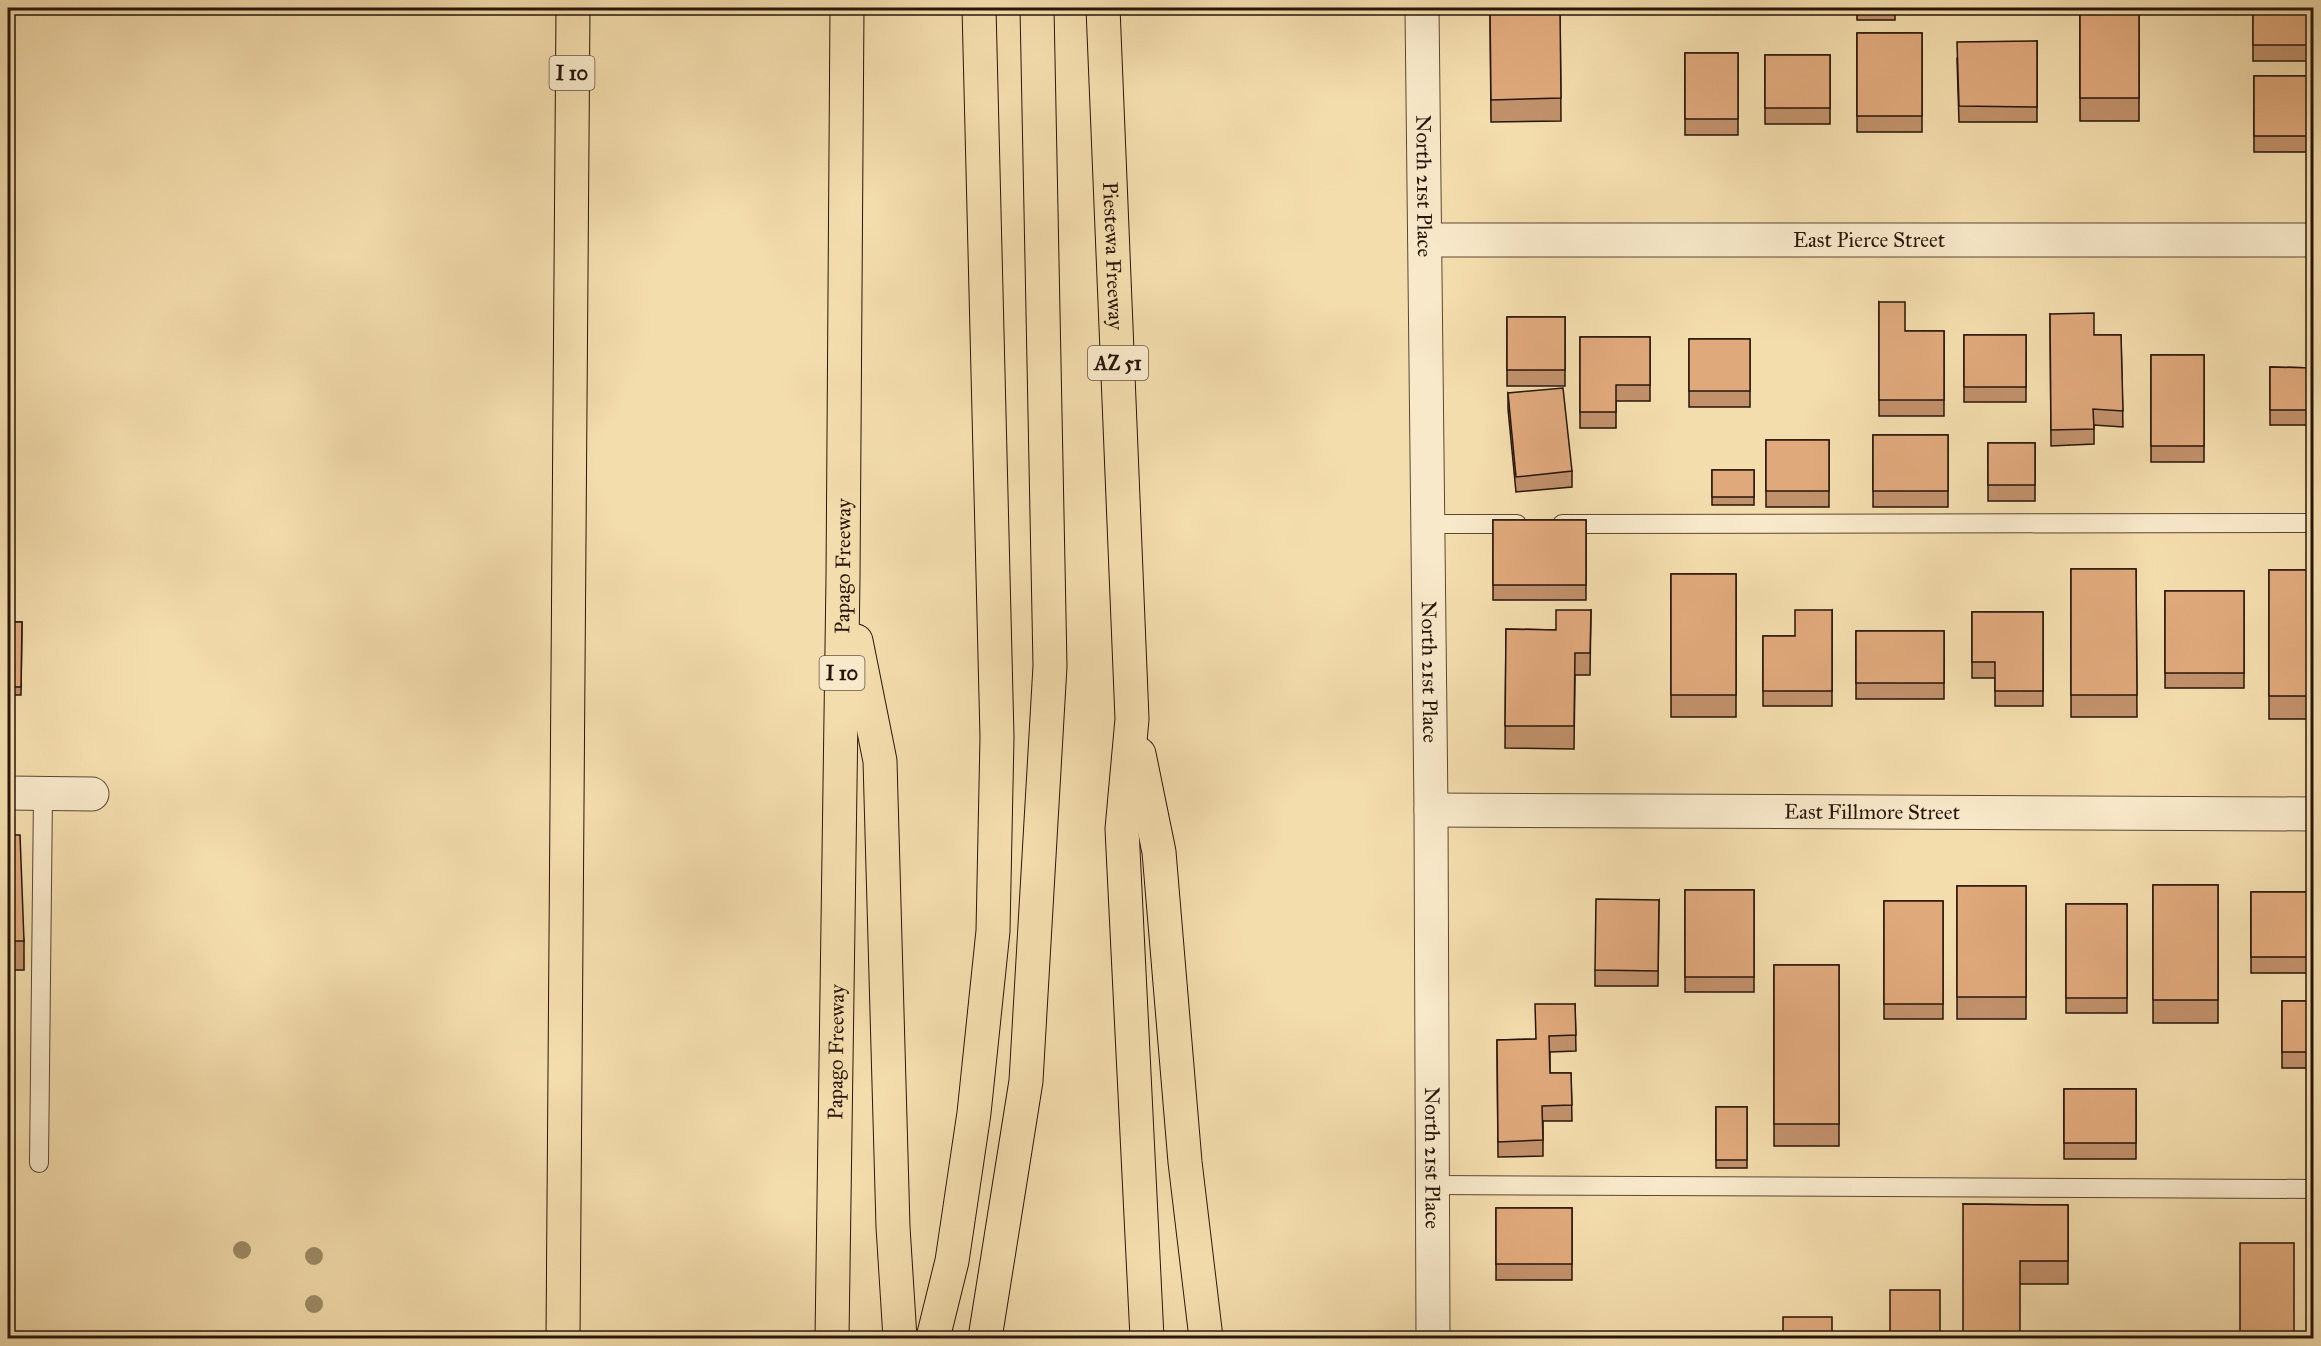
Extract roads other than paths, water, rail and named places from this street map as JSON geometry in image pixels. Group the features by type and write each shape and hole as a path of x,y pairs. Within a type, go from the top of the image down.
{"highway":[{"name":"I 10","path":"562,1338 573,8"},
{"name":"Papago Freeway","path":"832,1338 843,578 847,8"},
{"path":"933,1338 952,1261 970,1136 993,932 997,738 980,8"},
{"path":"985,1338 1026,1081 1050,666 1037,8"},
{"name":"Piestewa Freeway","path":"1103,8 1132,718"},
{"path":"843,578 880,761 893,1227 900,1338"},
{"path":"1132,718 1122,829 1147,1338"},
{"path":"1132,718 1159,852 1185,1162 1206,1338"}],"street":[{"name":"North 21st Place","path":"1422,8 1431,810 1433,1338"},
{"name":"East Pierce Street","path":"1425,240 2313,240"},
{"path":"8,794 92,794"},
{"name":"East Fillmore Street","path":"1431,810 2313,814"}],"lane":[{"path":"1428,524 2313,523"},
{"path":"39,1163 43,794"},
{"path":"1433,1185 2313,1189"}]}
